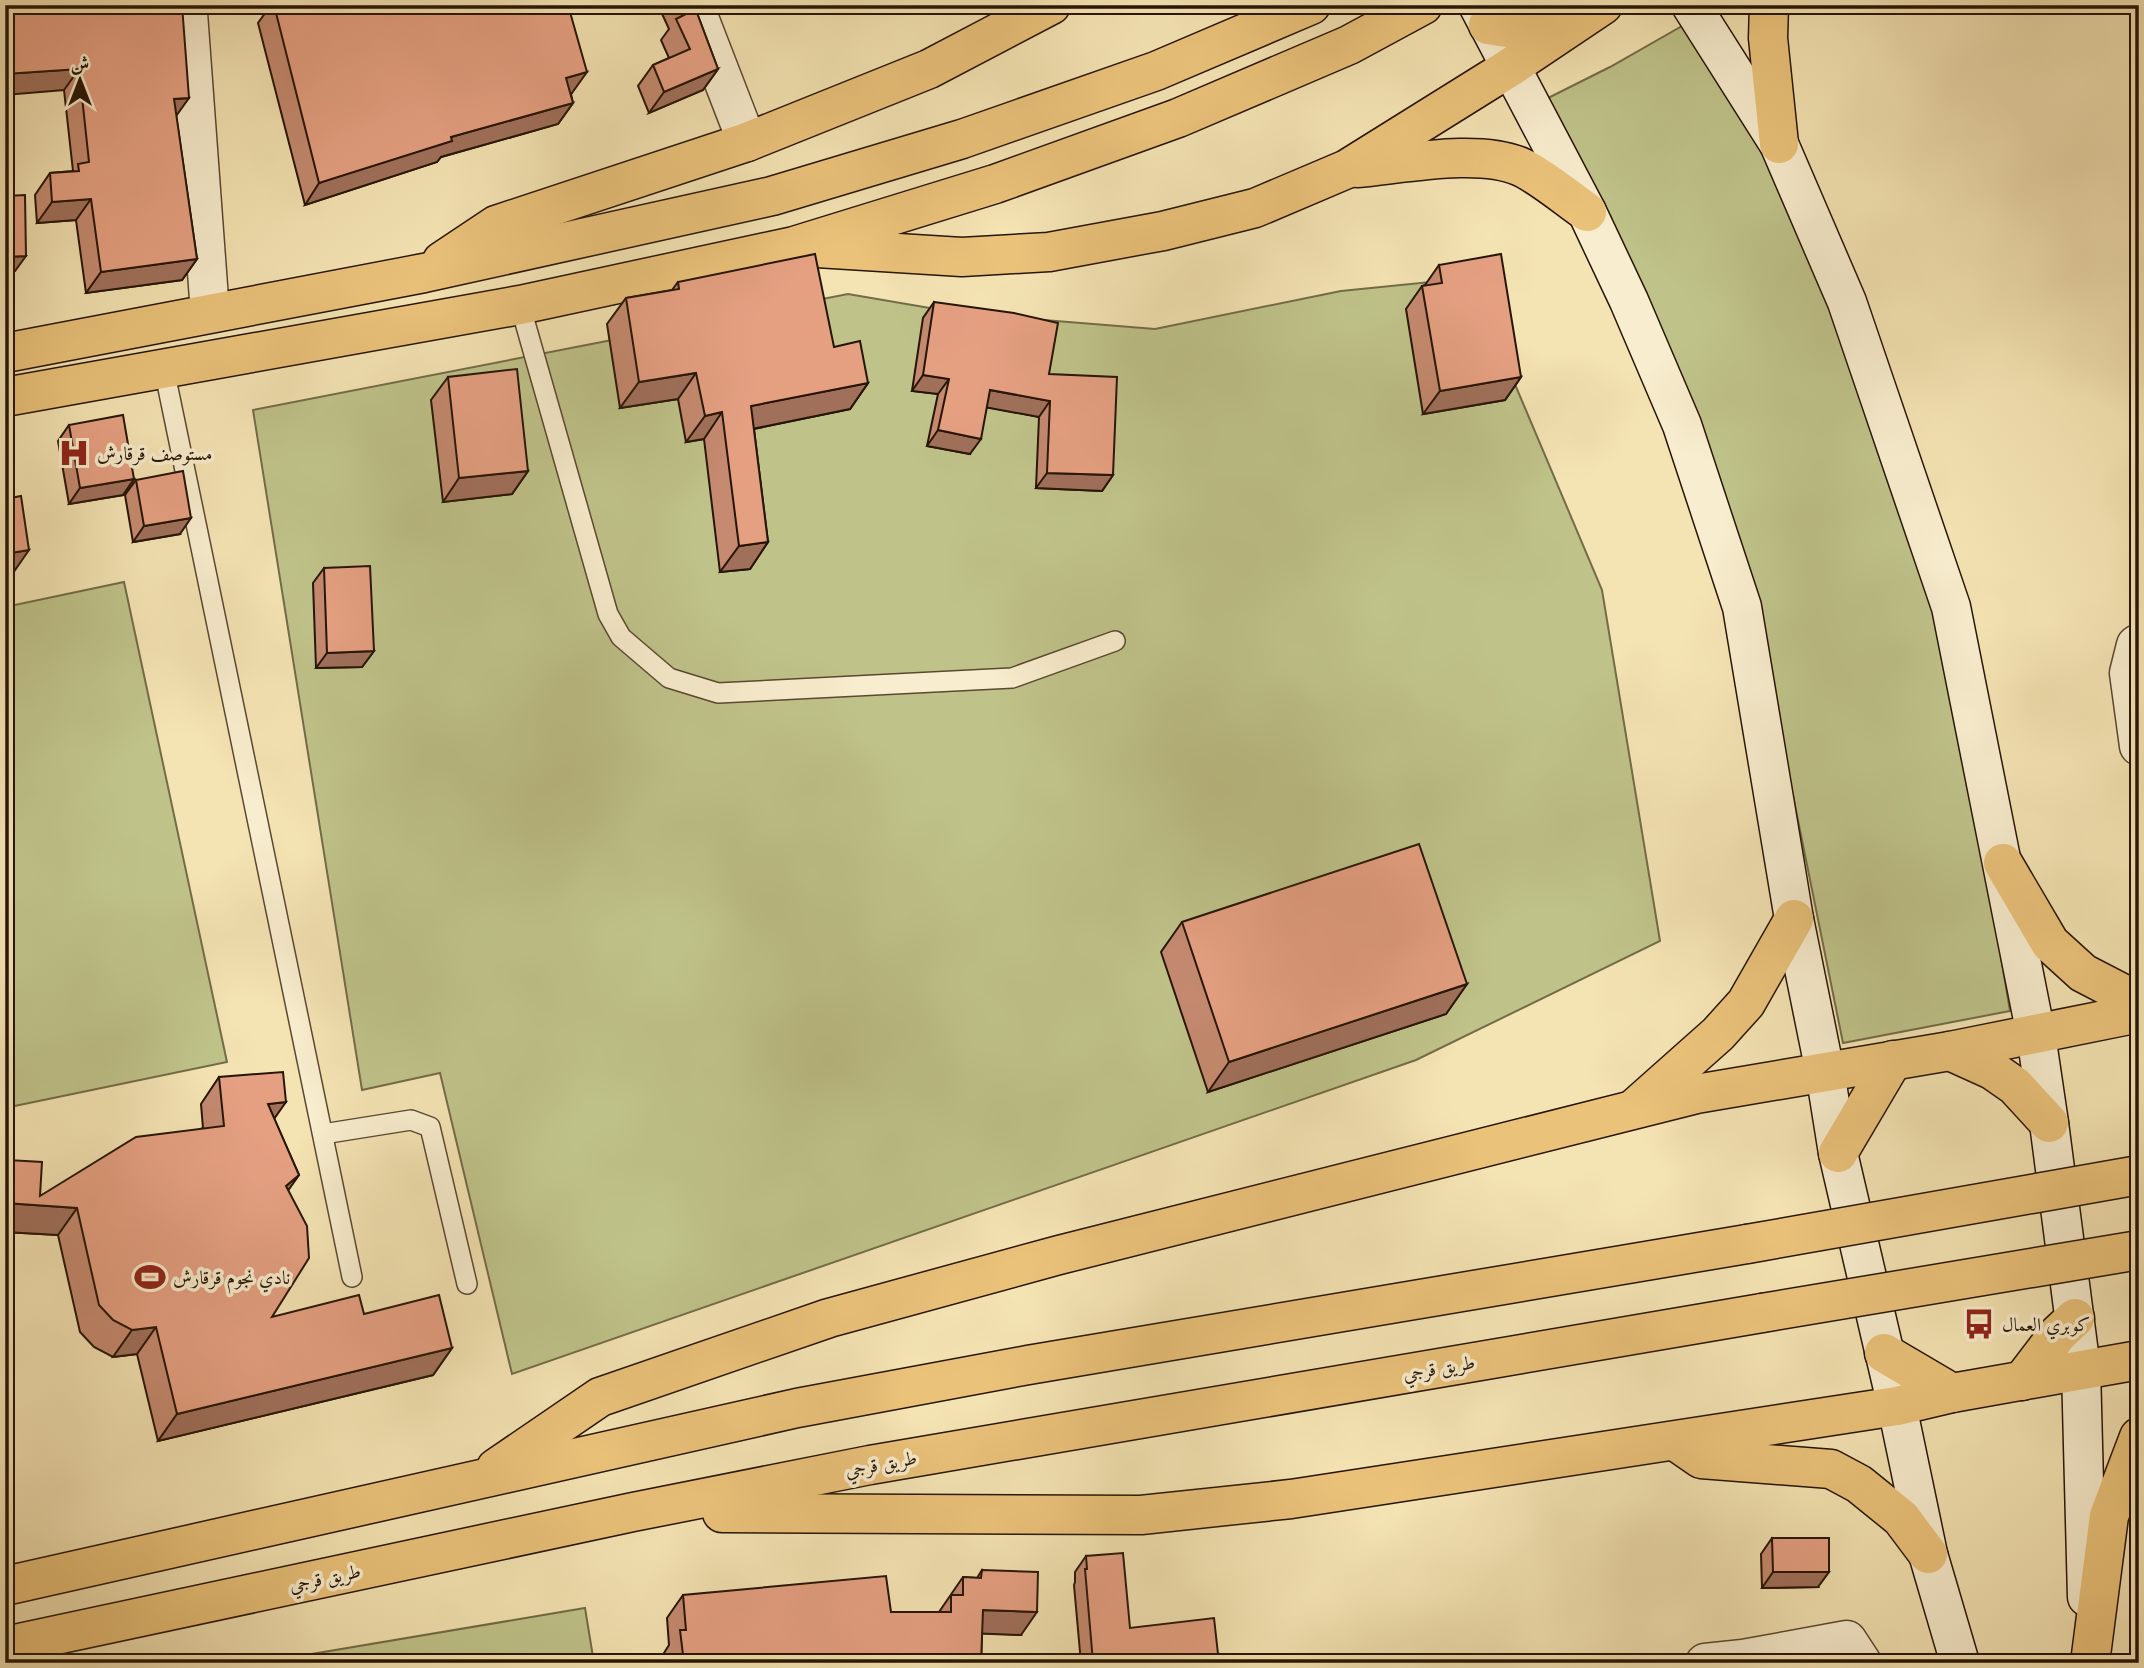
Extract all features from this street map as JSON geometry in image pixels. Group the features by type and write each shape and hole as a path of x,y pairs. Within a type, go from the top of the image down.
{"main road":[{"path":"694,5 747,142"},
{"path":"424,272 496,225 747,142 929,69 1051,5"},
{"path":"5,353 424,272 772,196 924,151 1156,71 1311,5"},
{"path":"5,397 520,305 794,246 995,184 1178,118 1349,45 1423,5"},
{"path":"1691,5 1779,144 1847,302 1951,607 2036,1035 2075,1318 2081,1369 2090,1663"},
{"path":"1769,5 1768,38 1779,144"},
{"path":"794,246 962,257 1049,252 1163,231 1255,208 1348,169 1509,68 1595,10"},
{"path":"1483,15 1525,31 1549,31 1595,10"},
{"path":"188,13 209,313"},
{"path":"1483,15 1587,212 1682,425 1742,607 1794,919 1825,1072 1838,1153 1928,1553 1960,1663"},
{"path":"1348,169 1469,157 1497,159 1522,167 1587,212"},
{"path":"2139,643 2136,645 2129,673 2139,746"},
{"path":"2003,863 2050,943 2083,973 2139,1002"},
{"path":"1634,1108 1718,1034 1746,1003 1794,919"},
{"path":"479,1479 600,1397 829,1318 1059,1255 1634,1108 1696,1094 2036,1035 2139,1013"},
{"path":"1950,1051 1992,1070 2015,1086 2049,1123"},
{"path":"1838,1153 1893,1060"},
{"path":"6,1582 797,1408 2139,1175"},
{"name":"طريق قرجي","path":"5,1646 633,1512 870,1465 2139,1250"},
{"path":"2022,1381 2058,1334 2075,1318"},
{"path":"1884,1353 1952,1393"},
{"path":"633,1512 1141,1515 1291,1499 1897,1406 1952,1393 2139,1360"},
{"path":"2090,1663 2109,1516 2139,1437"},
{"path":"1673,1440 1701,1458 1831,1469 1859,1484 1901,1518 1928,1553"},
{"path":"1705,1663 1847,1640 1862,1663"}],"lane":[{"path":"520,305 608,614 621,637 669,678 718,694 1012,678 1115,641"},
{"path":"164,369 352,1277"},
{"path":"323,1135 411,1120 430,1127 467,1284"}],"green space":[{"path":"1689,22 1770,163 1810,244 1926,560 1982,844 2010,1011 1843,1043 1746,563 1544,100 1610,67"},
{"path":"1470,278 1602,590 1660,941 1416,1060 512,1374 440,1073 362,1090 253,410 848,294 959,313 1155,329 1341,291"},
{"path":"124,582 227,1062 5,1108 5,607"},
{"path":"585,1608 594,1663 258,1663"}],"building":[{"path":"5,5 182,5 189,98 174,99 197,259 101,272 91,199 52,202 50,173 79,171 78,164 89,162 79,69 5,74"},
{"path":"274,5 568,5 587,72 566,78 573,103 451,137 452,141 319,183"},
{"path":"682,5 694,5 718,69 664,92 653,65 690,49 676,19 686,14"},
{"path":"25,195 26,256 5,257 5,196"},
{"path":"815,254 834,347 860,341 868,383 751,406 768,542 739,546 722,412 705,416 696,373 639,382 626,298 679,289 678,282"},
{"path":"1501,254 1521,377 1440,391 1422,286 1442,283 1439,265"},
{"path":"934,302 1014,313 1058,323 1049,374 1117,377 1113,475 1047,473 1050,401 990,390 981,439 938,430 949,379 923,375"},
{"path":"517,369 528,471 459,478 448,377"},
{"path":"123,415 134,479 80,488 69,425"},
{"path":"183,471 191,518 144,526 136,480"},
{"path":"21,496 29,550 5,554 5,499"},
{"path":"370,566 374,651 327,653 324,568"},
{"path":"1419,844 1467,984 1229,1062 1182,922"},
{"path":"283,1072 286,1102 268,1104 299,1175 286,1186 307,1226 309,1258 272,1317 359,1295 364,1314 439,1295 452,1348 177,1414 156,1327 132,1330 113,1320 99,1305 77,1208 5,1203 8,1160 42,1162 40,1196 136,1137 224,1126 219,1077"},
{"path":"1772,1538 1829,1538 1829,1572 1773,1572"},
{"path":"1123,1553 1130,1628 1214,1618 1218,1654 1152,1661 1151,1657 1093,1662 1086,1556"},
{"path":"982,1570 1038,1572 1037,1612 983,1610 981,1663 684,1663 680,1630 686,1630 683,1595 886,1576 891,1612 951,1612 951,1595 963,1595 963,1577 981,1578"}],"place":[{"name":"مستوصف قرقارش","path":"74,453"},
{"name":"نادي نجوم قرقارش","path":"150,1277"},
{"name":"كوبري العمال","path":"1979,1324"}]}
